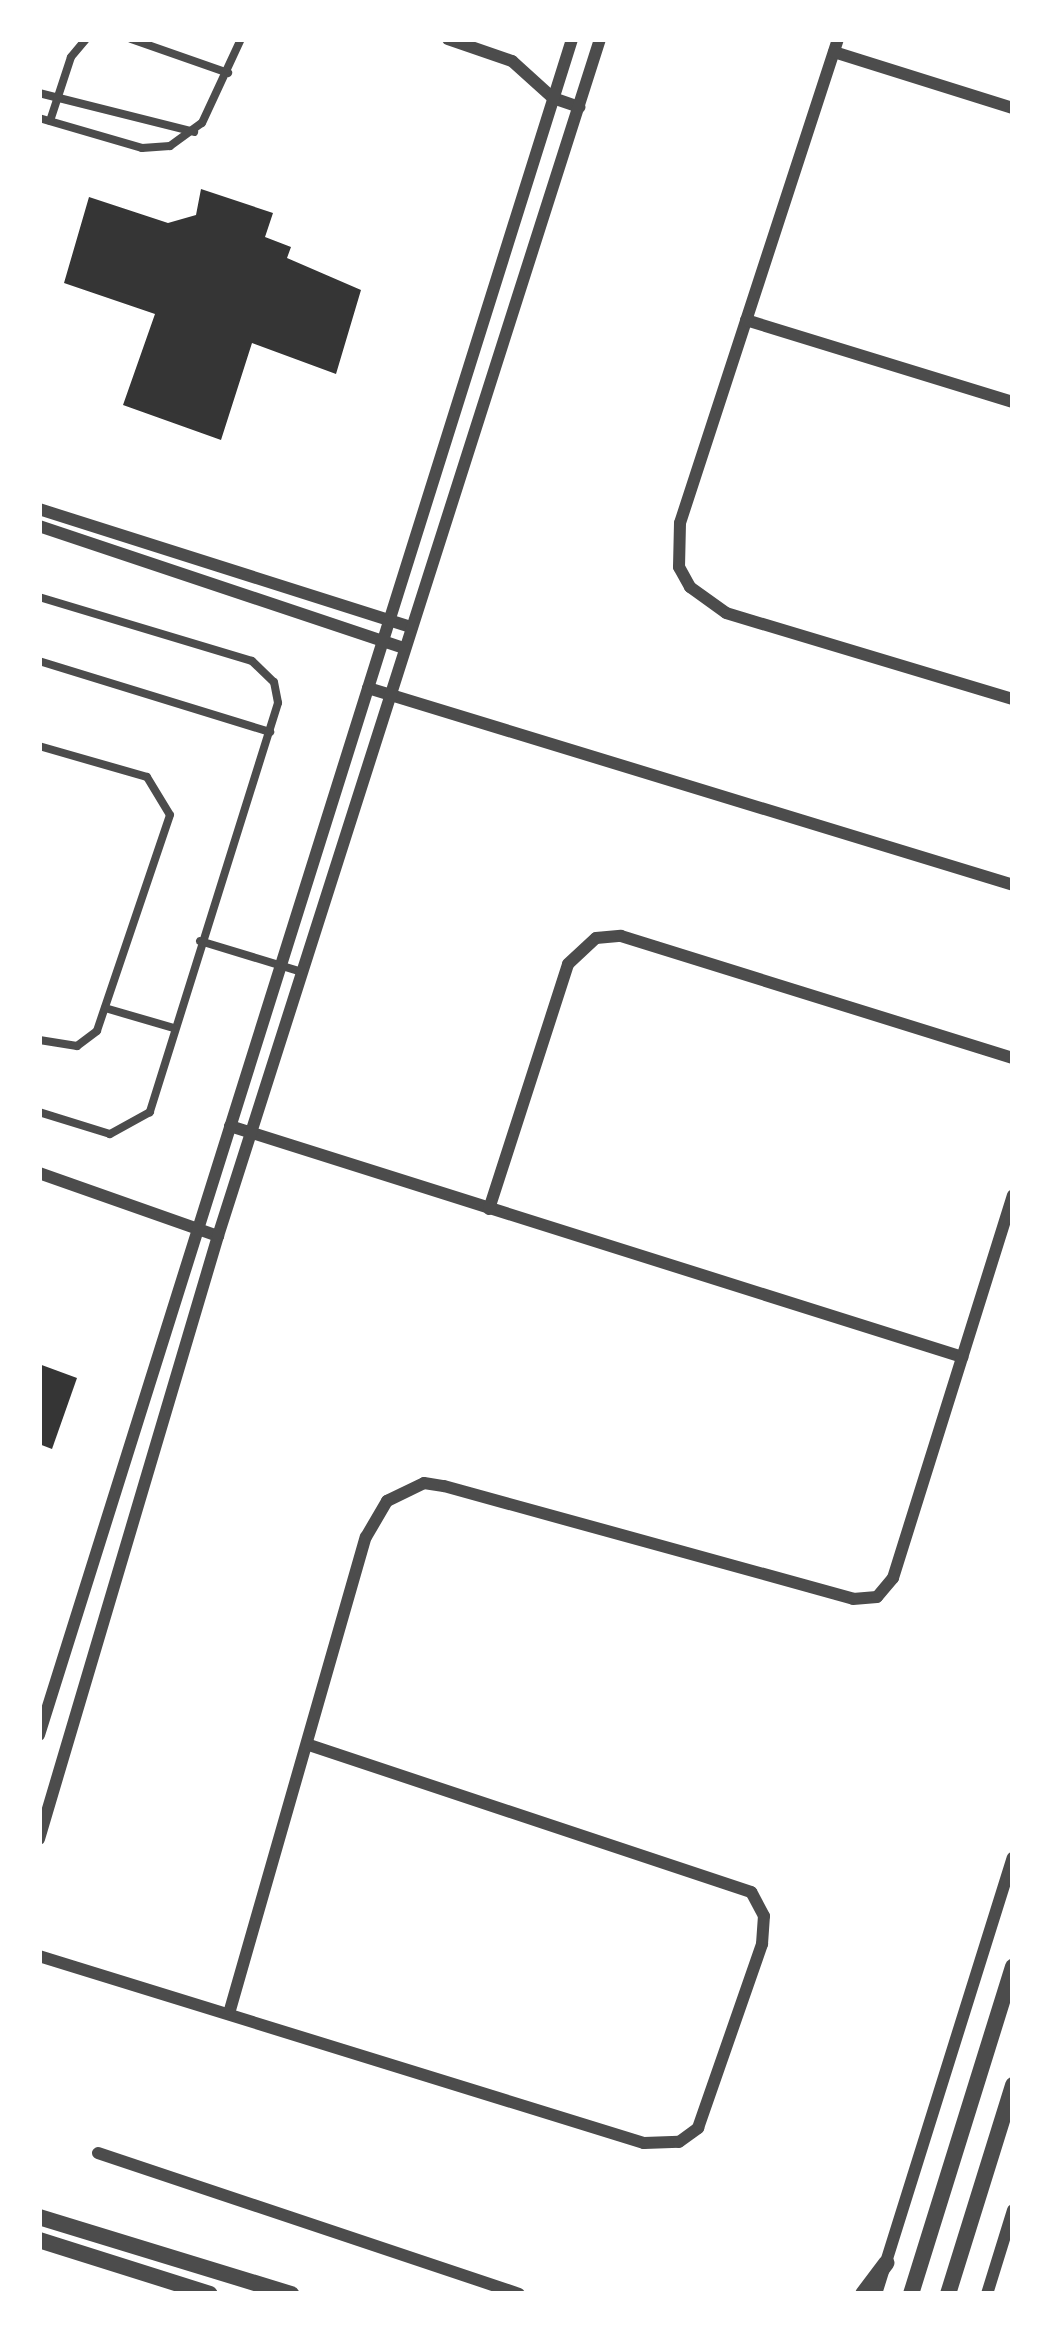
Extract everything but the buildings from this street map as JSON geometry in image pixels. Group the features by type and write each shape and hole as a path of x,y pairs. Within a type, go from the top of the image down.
{"street":[{"path":"448,39 512,61 553,98 579,106"},
{"path":"39,1735 572,39"},
{"path":"39,1839 218,1236 600,39"},
{"path":"1013,108 836,46 680,523 679,567 690,587 726,613 1013,699"},
{"path":"746,320 1013,403"},
{"path":"39,509 411,627"},
{"path":"39,526 404,648"},
{"path":"368,688 1013,885"},
{"path":"490,1209 568,964 596,938 621,936 1013,1058"},
{"path":"230,1126 962,1357"},
{"path":"39,1173 218,1236"},
{"path":"230,2010 370,1524 398,1492 443,1486 869,1600 893,1578 1013,1195"},
{"path":"39,1946 45,1957 668,2145 705,2119 762,1943 764,1916 740,1884 307,1744"},
{"path":"876,2294 1013,1858"},
{"path":"911,2294 1013,1967"},
{"path":"948,2294 1013,2085"},
{"path":"98,2153 519,2294"},
{"path":"987,2294 1013,2210"},
{"path":"39,2217 291,2294"},
{"path":"39,2240 209,2294"},
{"path":"863,2294 886,2263"}],"lane":[{"path":"50,121 86,39"},
{"path":"131,39 228,73"},
{"path":"39,118 142,148 170,146 194,132 228,73 241,39"},
{"path":"39,92 194,132"},
{"path":"39,597 261,666 278,692 270,732 200,941 156,1097 139,1123 110,1134 39,1112"},
{"path":"39,662 270,732"},
{"path":"39,746 147,777 167,800 168,831 97,1031 77,1046 39,1040"},
{"path":"200,941 302,972"},
{"path":"105,1008 174,1028"}]}
